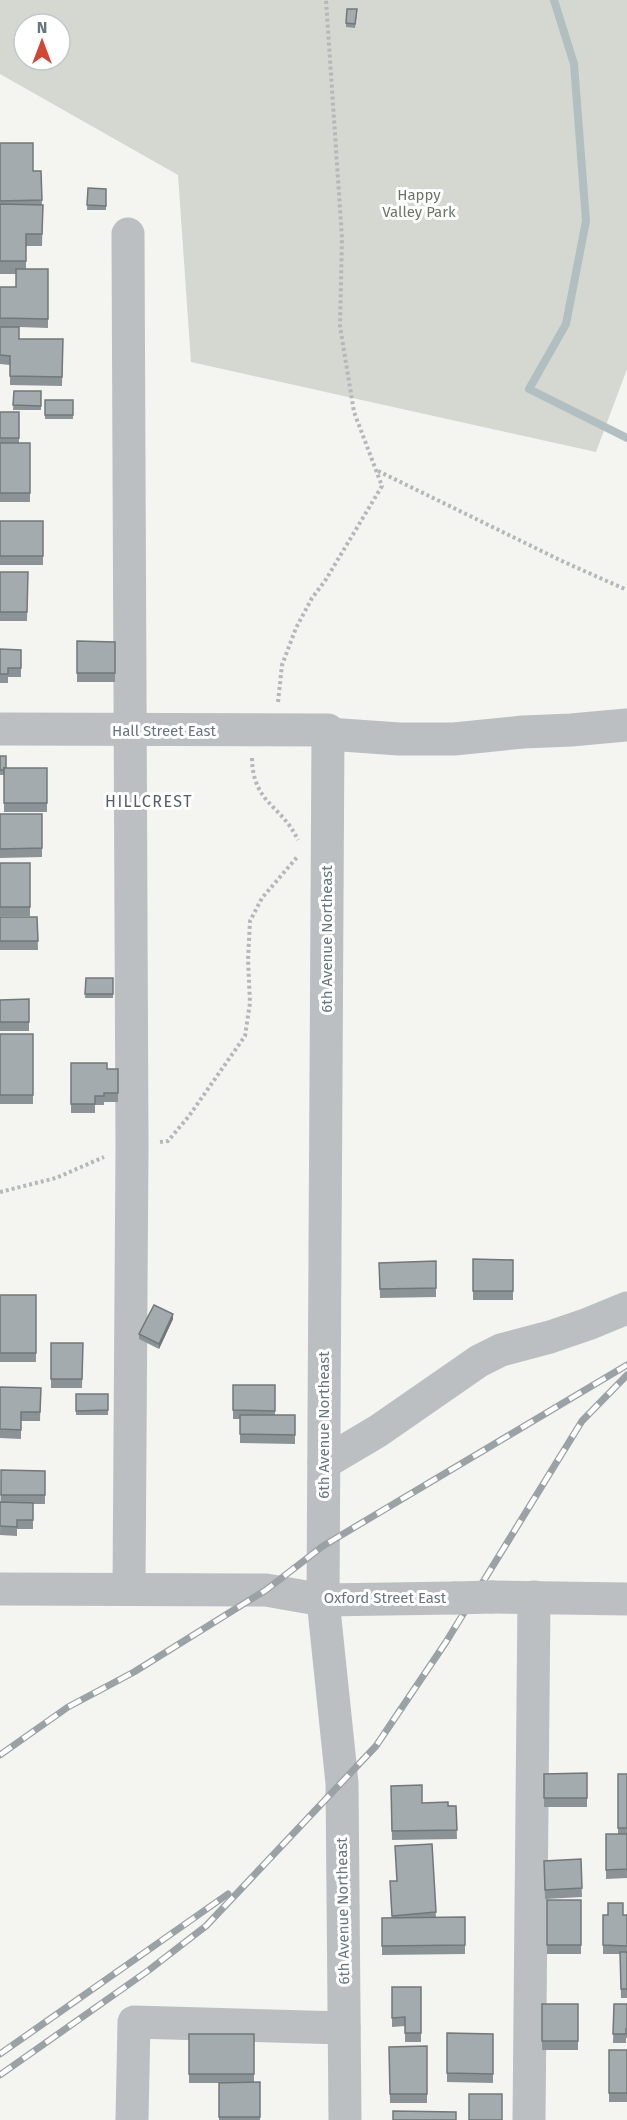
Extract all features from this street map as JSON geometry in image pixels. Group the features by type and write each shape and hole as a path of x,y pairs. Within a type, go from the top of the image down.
{"street":[{"path":"128,234 132,1146 129,1588"},
{"name":"Hall Street East","path":"0,729 328,732 399,739 454,739 627,724"},
{"name":"6th Avenue Northeast","path":"328,732 323,1600 342,1783 345,2120"},
{"path":"324,1463 378,1431 479,1361 501,1350 550,1337 627,1308"},
{"name":"Oxford Street East","path":"0,1589 266,1590 323,1600 492,1597 627,1599"},
{"path":"529,2120 534,1597"},
{"path":"132,2120 134,2022 344,2028"}],"path":[{"path":"300,844 293,830 260,794 252,776 251,754 271,731 280,696 282,665 296,628 312,598 325,581 382,486 354,412 340,326 342,238 326,0"},
{"path":"378,471 564,562 627,590"},
{"path":"0,1192 56,1178 132,1146 168,1141 189,1116 245,1036 250,1003 248,959 250,921 262,898 299,855"}],"green space":[{"name":"Happy Valley Park","path":"0,0 627,0 627,369 596,452 191,362 178,175 0,74"}],"building":[{"path":"347,9 357,9 355,24 346,23"},
{"path":"0,143 33,143 33,171 41,171 42,200 0,201"},
{"path":"88,188 106,189 106,206 87,205"},
{"path":"0,204 43,205 42,234 26,234 26,261 0,261"},
{"path":"16,269 48,269 48,319 0,318 0,287 16,287"},
{"path":"0,327 19,327 19,339 63,339 62,377 10,376 10,356 0,355"},
{"path":"14,391 41,391 41,406 13,405"},
{"path":"45,400 73,400 73,415 45,415"},
{"path":"0,412 19,412 19,438 0,438"},
{"path":"0,443 30,443 30,493 0,493"},
{"path":"0,521 43,521 43,556 0,556"},
{"path":"0,572 28,572 27,612 0,612"},
{"path":"77,641 115,642 115,673 77,673"},
{"path":"0,649 21,650 21,668 8,668 8,674 0,674"},
{"path":"0,756 6,756 4,770 0,770"},
{"path":"4,768 47,768 47,803 4,803"},
{"path":"0,814 42,814 42,848 0,849"},
{"path":"0,863 30,863 30,907 0,907"},
{"path":"0,917 37,917 38,941 0,941"},
{"path":"86,978 113,978 113,994 85,994"},
{"path":"29,999 29,1022 0,1022 0,1000"},
{"path":"0,1034 33,1034 33,1095 0,1095"},
{"path":"71,1063 107,1063 107,1069 118,1069 118,1093 104,1093 104,1096 95,1096 95,1104 71,1104"},
{"path":"473,1259 513,1260 513,1291 473,1291"},
{"path":"436,1261 436,1288 380,1289 379,1263"},
{"path":"0,1295 36,1295 36,1353 0,1353"},
{"path":"154,1305 173,1314 159,1344 139,1334"},
{"path":"51,1343 83,1343 82,1379 51,1379"},
{"path":"233,1385 275,1385 275,1411 233,1410"},
{"path":"0,1387 41,1388 40,1412 21,1412 21,1430 0,1429"},
{"path":"76,1394 108,1394 108,1410 76,1411"},
{"path":"240,1415 295,1415 295,1435 240,1434"},
{"path":"1,1470 45,1471 45,1495 1,1495"},
{"path":"0,1502 33,1503 33,1520 17,1520 17,1527 0,1526"},
{"path":"587,1773 587,1798 544,1798 544,1774"},
{"path":"618,1774 627,1774 627,1828 618,1828"},
{"path":"422,1785 422,1803 448,1802 448,1806 456,1806 457,1830 392,1831 391,1786"},
{"path":"606,1834 627,1834 627,1869 606,1870"},
{"path":"432,1844 436,1912 392,1916 390,1881 397,1881 395,1846"},
{"path":"581,1859 582,1888 545,1890 544,1861"},
{"path":"547,1900 581,1900 581,1945 547,1945"},
{"path":"608,1903 623,1903 623,1915 627,1915 627,1946 603,1945 603,1915 608,1915"},
{"path":"465,1917 465,1945 382,1946 382,1918"},
{"path":"620,1952 627,1952 627,1989 621,1989"},
{"path":"392,1987 421,1987 421,2033 405,2033 405,2017 392,2018"},
{"path":"542,2004 578,2004 578,2041 542,2041"},
{"path":"614,2004 627,2004 626,2034 613,2034"},
{"path":"447,2033 493,2034 493,2074 447,2073"},
{"path":"189,2034 254,2034 254,2074 189,2074"},
{"path":"427,2046 427,2094 390,2094 389,2047"},
{"path":"609,2050 627,2050 627,2093 609,2093"},
{"path":"260,2082 260,2117 219,2117 219,2083"},
{"path":"469,2094 502,2094 502,2120 469,2120"},
{"path":"393,2111 456,2112 456,2120 393,2120"}],"waterway":[{"path":"554,0 574,64 586,221 566,324 529,389 627,438"}],"railway":[{"path":"0,1755 68,1707 134,1672 266,1590 323,1546 627,1365"},
{"path":"0,2075 149,1970 206,1926 376,1746 446,1642 582,1421 627,1375"},
{"path":"0,2054 228,1894"}],"district":[{"name":"HILLCREST","path":"149,801"}]}
